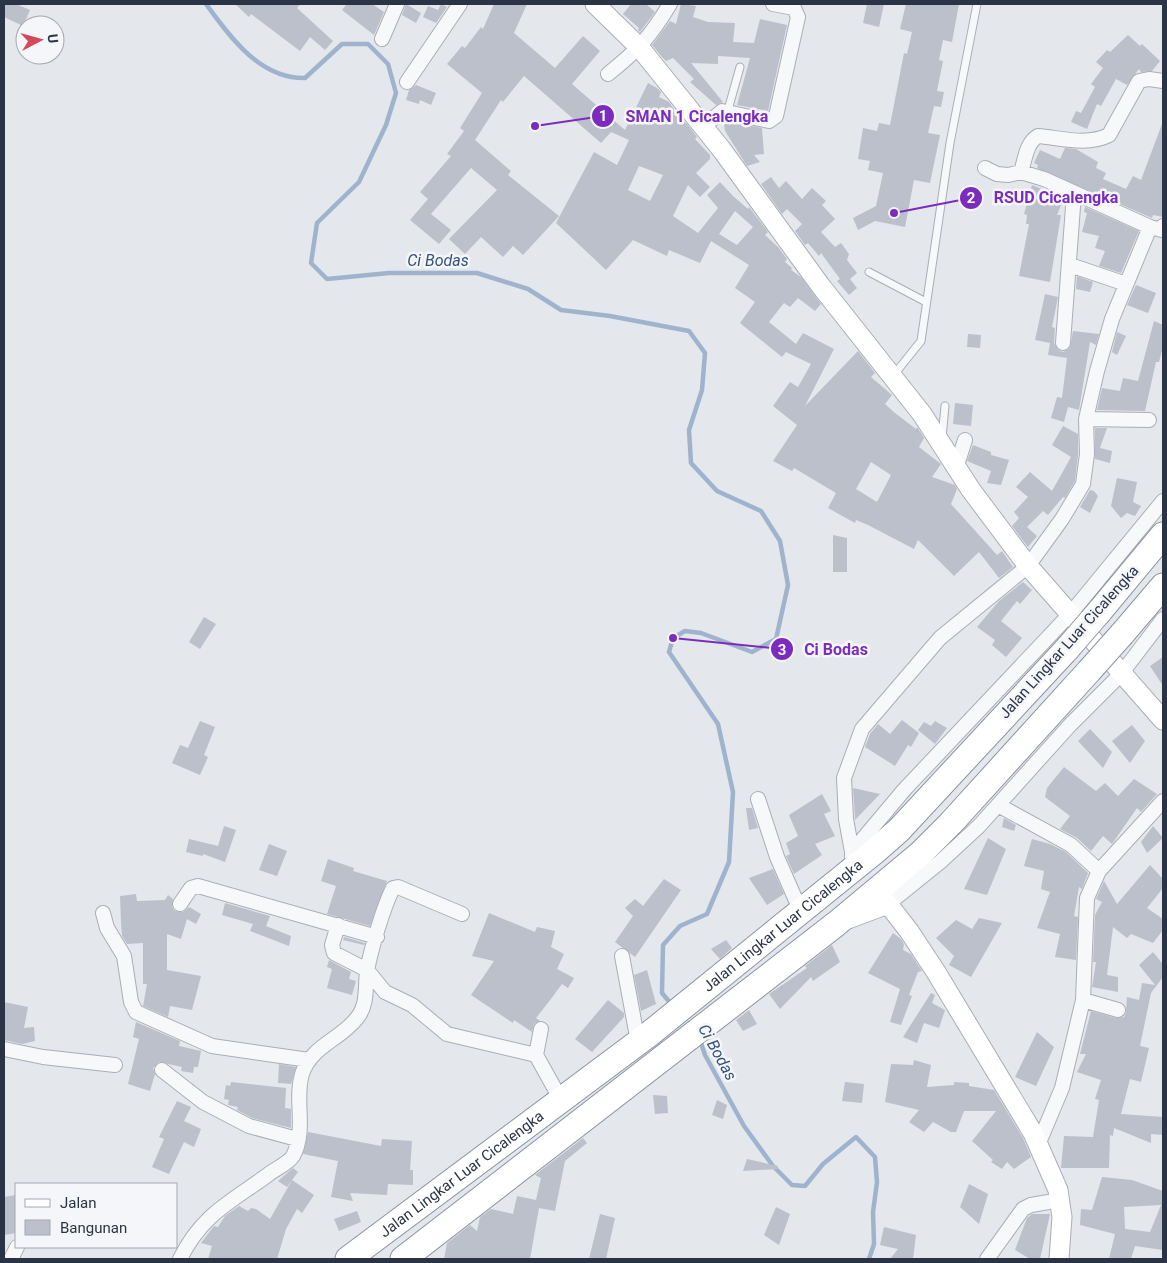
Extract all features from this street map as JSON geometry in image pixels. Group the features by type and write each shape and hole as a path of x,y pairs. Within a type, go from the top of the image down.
{"highway":[{"name":"Jalan Lingkar Luar Cicalengka","path":"348,1259 643,1038 801,912 852,860 899,830 1067,649 1163,535"},
{"name":"Jalan Lingkar Luar Cicalengka","path":"403,1259 836,924 921,853 951,823 1163,586"}],"street":[{"path":"382,39 397,4"},
{"path":"595,4 640,48 703,127 820,285 893,377 942,443 956,468 995,525 1121,674 1163,720"},
{"path":"608,74 640,48 654,31 670,4"},
{"path":"703,127 717,113 728,110 769,121 776,116 798,17 794,8 774,4"},
{"path":"407,82 454,6"},
{"path":"1021,172 1028,146 1034,138 1038,136 1078,141 1102,138 1109,135 1139,81 1149,79 1163,81"},
{"path":"852,860 846,819 844,778 862,729 940,638 1028,566 1062,519 1083,484 1087,454 1086,419 1112,318 1126,284 1157,226 1074,193 1044,178 1021,172 1008,175 997,174 985,168"},
{"path":"1063,343 1074,193"},
{"path":"1070,265 1126,284"},
{"path":"1086,419 1149,420"},
{"path":"956,468 965,440"},
{"path":"852,860 904,790 1071,613 1163,501"},
{"path":"836,924 888,904 940,862 998,805 1070,725 1121,674 1163,619"},
{"path":"758,799 777,857 801,912"},
{"path":"1038,1144 1062,1088 1083,1000 1087,898 1099,871 1163,801"},
{"path":"998,805 1071,845 1099,871"},
{"path":"180,904 191,888 198,886 377,937"},
{"path":"180,1259 190,1240 206,1219 292,1157 301,1126 302,1076 309,1060 317,1050 343,1032 358,1018 366,999 367,970 387,904 395,887 462,914"},
{"path":"888,904 909,931 936,972 994,1066 1038,1144 1058,1190 1060,1200 1062,1217 1059,1259"},
{"path":"103,912 107,928 124,956 131,1002 136,1012 212,1046 309,1060"},
{"path":"338,926 332,952 367,970 385,992 412,1005 447,1034 536,1055"},
{"path":"622,956 643,1038"},
{"path":"1083,1000 1118,1010"},
{"path":"541,1028 536,1055 561,1100"},
{"path":"4,1050 43,1057 115,1065"},
{"path":"162,1070 204,1102 249,1126 297,1139"},
{"path":"987,1259 1023,1209 1031,1205 1060,1200"}],"lane":[{"path":"893,377 921,341 950,143 977,4"},
{"path":"728,110 740,67"},
{"path":"869,272 926,302"},
{"path":"942,443 944,406"}],"building":[{"path":"4,4 16,4 30,10 28,15 15,15 15,22 4,17"},
{"path":"235,4 300,4 297,8 333,41 325,50 310,37 300,51 251,14 249,17"},
{"path":"347,4 372,4 384,12 374,35 342,10"},
{"path":"406,4 421,13 416,23 402,15"},
{"path":"441,4 447,7 436,23 423,17 428,6 438,10"},
{"path":"494,4 527,4 514,33 555,68 583,36 600,51 572,84 625,130 648,83 661,92 659,97 669,102 674,109 673,111 688,125 697,137 695,139 710,155 710,159 696,173 710,187 700,197 688,185 673,216 698,233 718,208 707,195 720,182 748,209 749,207 768,232 765,235 787,259 785,262 792,268 791,270 801,277 821,304 815,311 798,298 790,307 784,303 769,322 796,344 803,333 834,349 805,406 858,351 875,373 871,377 892,395 885,404 916,429 917,427 924,438 919,447 941,464 932,477 955,485 957,489 951,504 997,555 1002,551 1013,567 999,578 979,552 954,576 918,540 914,549 868,525 856,520 855,523 828,508 836,493 794,468 792,471 773,461 797,425 773,406 790,382 798,387 811,364 786,352 782,357 740,323 755,302 735,288 749,265 711,241 700,263 669,250 667,256 633,240 606,270 556,223 594,152 617,165 629,140 611,132 601,143 524,76 503,102 501,100 475,140 511,171 508,175 559,216 523,255 513,246 503,257 481,237 465,254 449,239 497,190 471,168 431,214 451,230 439,244 410,220 428,199 420,192 451,156 447,154 464,131 460,128 482,93 447,64 462,46 465,48 481,27 483,29","holes":["639,166 663,175 650,201 628,190","735,211 753,227 737,245 719,234","871,462 891,475 877,502 856,489"]},
{"path":"631,4 646,4 655,12 640,32 639,28 623,14"},
{"path":"681,4 696,6 693,17 708,22 735,23 733,42 754,43 760,19 787,25 768,111 737,105 750,58 718,56 718,64 691,63 723,102 716,105 690,82 694,79 673,58 666,61 652,45 670,21 676,24"},
{"path":"867,4 884,4 879,27 863,23"},
{"path":"906,4 959,4 952,42 943,40 939,60 943,61 937,91 944,92 941,107 934,106 928,133 940,135 930,183 914,180 905,227 875,221 858,230 853,218 876,206 883,173 868,170 870,161 858,159 863,128 877,131 879,123 890,125 904,53 907,54 912,32 900,29"},
{"path":"1128,35 1140,46 1142,44 1160,61 1152,71 1141,72 1139,69 1127,85 1116,79 1101,106 1097,104 1087,129 1071,122 1076,111 1081,113 1095,87 1091,84 1103,68 1096,62 1107,50 1110,52"},
{"path":"416,85 436,93 431,105 420,100 419,104 406,100 409,90"},
{"path":"728,121 762,128 764,154 754,155 760,162 747,166 725,131 724,122"},
{"path":"1162,124 1163,217 1153,215 1152,218 1037,168 1038,165 1034,163 1040,150 1060,159 1065,148 1076,149 1098,162 1096,168 1106,173 1103,179 1126,189 1133,176 1141,180"},
{"path":"771,177 779,188 786,181 802,199 812,188 826,201 822,205 835,219 821,232 835,247 841,243 849,254 847,260 857,273 850,279 857,288 849,295 837,281 840,279 821,253 819,256 808,243 805,245 795,231 802,224 787,209 782,214 761,184"},
{"path":"1032,185 1064,198 1057,215 1061,215 1050,282 1019,276 1029,224 1026,224 1027,215 1024,214"},
{"path":"1085,207 1139,231 1121,273 1099,266 1105,251 1095,248 1099,236 1082,232 1087,213 1084,212"},
{"path":"1077,276 1093,282 1090,292 1076,289"},
{"path":"1136,285 1156,293 1148,313 1127,305"},
{"path":"1045,294 1058,297 1052,327 1055,328 1054,343 1058,350 1063,352 1070,348 1073,331 1099,334 1096,345 1090,342 1079,410 1068,407 1064,422 1051,418 1057,397 1062,398 1067,358 1048,355 1050,343 1035,340"},
{"path":"1154,321 1163,325 1163,347 1159,362 1156,362 1145,411 1097,410 1102,388 1120,391 1123,378 1138,381"},
{"path":"1117,332 1126,336 1117,355 1112,352"},
{"path":"968,334 981,335 980,348 967,347"},
{"path":"955,403 973,405 971,426 953,424"},
{"path":"1063,426 1078,434 1075,481 1065,498 1063,497 1048,515 1043,511 1027,527 1037,536 1028,547 1012,526 1019,518 1014,512 1028,497 1016,487 1030,472 1052,491 1071,457 1052,445"},
{"path":"1095,428 1107,428 1100,448 1112,451 1110,463 1095,459"},
{"path":"973,445 991,452 991,455 1009,460 1001,485 987,483 991,471 967,461"},
{"path":"1117,478 1137,482 1133,502 1141,506 1135,516 1127,513 1121,518 1111,506"},
{"path":"1090,490 1094,491 1098,496 1090,513 1080,507"},
{"path":"833,535 847,538 847,572 833,572"},
{"path":"1023,582 1032,590 1020,604 1017,601 1001,621 1022,638 1006,657 992,645 995,640 977,627 999,601"},
{"path":"204,617 216,624 200,649 189,642"},
{"path":"1163,657 1163,686 1150,666"},
{"path":"902,720 919,733 911,747 908,745 895,766 865,747 870,734 878,724 890,734"},
{"path":"200,721 215,727 204,755 208,757 200,775 172,763 180,745 188,748"},
{"path":"935,721 947,728 935,744 918,730 924,722 931,726"},
{"path":"1132,725 1145,741 1130,763 1112,741"},
{"path":"1090,729 1112,752 1103,768 1078,741"},
{"path":"1064,767 1096,791 1105,783 1118,796 1134,779 1157,794 1141,812 1137,808 1112,844 1103,836 1091,851 1077,838 1060,829 1070,816 1045,797 1047,788"},
{"path":"853,788 880,794 855,820 855,818"},
{"path":"822,794 831,811 824,814 835,836 815,844 822,855 794,874 786,856 790,854 786,843 798,836 789,815"},
{"path":"746,808 752,808 758,828 749,830"},
{"path":"1004,818 1016,825 1014,831 1002,827"},
{"path":"224,826 236,830 225,862 203,854 203,856 186,852 189,839 218,846"},
{"path":"1153,826 1163,838 1147,853 1141,842"},
{"path":"988,838 1006,849 987,895 964,889"},
{"path":"1032,839 1050,844 1066,852 1088,873 1082,889 1079,887 1074,916 1078,917 1076,960 1055,957 1060,934 1037,928 1050,892 1041,889 1044,871 1024,866"},
{"path":"269,844 287,851 277,876 259,870"},
{"path":"328,859 354,868 353,871 387,881 370,926 327,914 336,886 321,881"},
{"path":"1150,865 1163,879 1163,888 1147,908 1163,919 1163,930 1153,943 1131,934 1127,938 1113,927 1107,975 1118,977 1118,992 1092,987 1096,962 1093,962 1095,915 1102,902 1096,899 1104,881 1117,904"},
{"path":"773,869 784,894 767,905 749,878"},
{"path":"664,879 681,890 635,957 615,942 633,916 625,908 635,899 643,906"},
{"path":"136,894 137,901 165,900 168,895 173,899 172,907 175,911 183,912 189,907 201,914 196,924 187,919 181,939 167,934 167,970 201,976 192,1010 170,1006 168,1017 143,1006 147,984 143,984 143,943 127,944 122,936 121,922 120,896"},
{"path":"225,903 270,916 266,926 291,936 289,946 250,931 253,924 222,915"},
{"path":"489,913 535,932 537,927 555,931 551,947 564,954 557,969 574,978 568,988 562,984 536,1018 540,1021 534,1024 532,1032 514,1020 513,1023 471,995 494,961 472,956"},
{"path":"979,918 1002,923 971,977 949,965 954,956 936,938 956,920 972,929"},
{"path":"893,933 901,939 904,944 903,950 911,954 922,971 918,972 909,995 912,996 901,1025 890,1022 900,989 868,973"},
{"path":"344,937 365,943 364,945 343,940"},
{"path":"726,940 732,948 720,959 711,949"},
{"path":"832,945 840,962 813,981 811,977 780,1009 769,994 807,968 805,966"},
{"path":"1153,952 1163,964 1163,977 1151,993 1140,1046 1149,1048 1141,1082 1130,1079 1121,1114 1163,1117 1163,1135 1151,1134 1151,1143 1114,1128 1113,1136 1110,1135 1109,1168 1061,1168 1064,1136 1093,1137 1099,1100 1095,1099 1101,1080 1077,1072 1086,1054 1080,1054 1091,1011 1116,1018 1124,1017 1127,997 1139,1000 1142,983 1155,985 1139,965"},
{"path":"329,960 351,972 349,979 356,981 352,995 327,988 332,969 327,967"},
{"path":"647,970 656,1004 641,1011 634,975"},
{"path":"931,993 935,995 932,1003 945,1010 939,1028 924,1023 917,1043 903,1037"},
{"path":"608,1000 624,1013 624,1017 592,1052 575,1039"},
{"path":"4,1002 28,1007 24,1028 34,1027 35,1041 22,1044 4,1040"},
{"path":"749,1010 757,1024 743,1031 736,1020"},
{"path":"136,1022 180,1041 179,1046 201,1051 198,1067 194,1067 193,1073 181,1071 182,1067 159,1062 153,1068 155,1074 150,1091 128,1084 139,1039 133,1037"},
{"path":"1037,1032 1054,1047 1036,1086 1015,1077"},
{"path":"914,1060 931,1065 927,1087 954,1085 954,1082 969,1083 969,1086 994,1090 1023,1138 1031,1157 1014,1169 1007,1162 1002,1169 991,1162 993,1160 972,1141 996,1111 964,1111 956,1132 951,1132 933,1122 924,1132 909,1122 919,1110 885,1102 891,1064 913,1065"},
{"path":"279,1064 296,1067 291,1084 278,1083"},
{"path":"231,1082 286,1088 285,1108 291,1109 291,1128 252,1118 237,1110 238,1107 228,1105 229,1100 224,1099 226,1085 230,1086"},
{"path":"845,1082 864,1084 862,1103 842,1101"},
{"path":"653,1095 667,1096 668,1113 655,1114"},
{"path":"717,1100 727,1105 723,1119 712,1115"},
{"path":"177,1101 191,1107 184,1121 201,1129 194,1147 184,1142 169,1174 152,1167 164,1139 159,1137"},
{"path":"308,1132 381,1146 382,1139 412,1141 410,1170 413,1170 413,1185 388,1184 387,1195 350,1193 353,1201 331,1197 338,1161 303,1154"},
{"path":"583,1138 587,1143 565,1161 555,1211 539,1208 530,1259 444,1259 447,1243 470,1225 477,1231 480,1217 491,1209 513,1214 517,1196 536,1200 541,1178 535,1175"},
{"path":"747,1159 778,1166 778,1169 743,1171"},
{"path":"293,1168 298,1172 287,1187 278,1181"},
{"path":"1102,1177 1132,1180 1163,1191 1163,1250 1135,1246 1131,1259 1109,1259 1115,1234 1080,1225 1081,1209 1092,1210","holes":["1161,1205 1150,1232 1125,1229 1124,1207"]},
{"path":"292,1180 314,1195 302,1213 297,1209 286,1229 277,1259 208,1259 212,1246 201,1243 214,1226 218,1227 225,1216 239,1206 248,1211 251,1208 256,1209 270,1219"},
{"path":"969,1184 988,1194 979,1224 960,1207"},
{"path":"15,1195 15,1233 4,1235 4,1197"},
{"path":"776,1207 790,1214 779,1245 764,1235"},
{"path":"357,1211 361,1222 339,1231 334,1219"},
{"path":"600,1214 615,1218 606,1259 589,1259"},
{"path":"1032,1214 1050,1214 1040,1259 1030,1259 1015,1250 1027,1218"},
{"path":"884,1227 916,1235 913,1259 890,1259 898,1249 880,1245"}],"waterway":[{"name":"Ci Bodas","path":"206,4 236,42 260,64 274,72 305,78 342,44 368,44 388,64 396,93 386,125 359,182 317,223 311,263 327,279 389,273 477,273 528,289 561,310 610,316 689,331 705,353 702,390 689,430 691,463 717,491 761,511 780,541 788,585 776,639 752,652 701,633 685,631 673,638 669,652 718,724 733,792 729,862 707,914 680,926 663,945 662,993 672,1005"},
{"name":"Ci Bodas","path":"700,1040 705,1055 744,1126 773,1166 792,1185 805,1186 823,1164 856,1137 875,1157 877,1182 873,1212 874,1244 869,1259"}],"place":[{"name":"SMAN 1 Cicalengka","path":"535,126"},
{"name":"RSUD Cicalengka","path":"894,213"},
{"name":"Ci Bodas","path":"673,638"}]}
